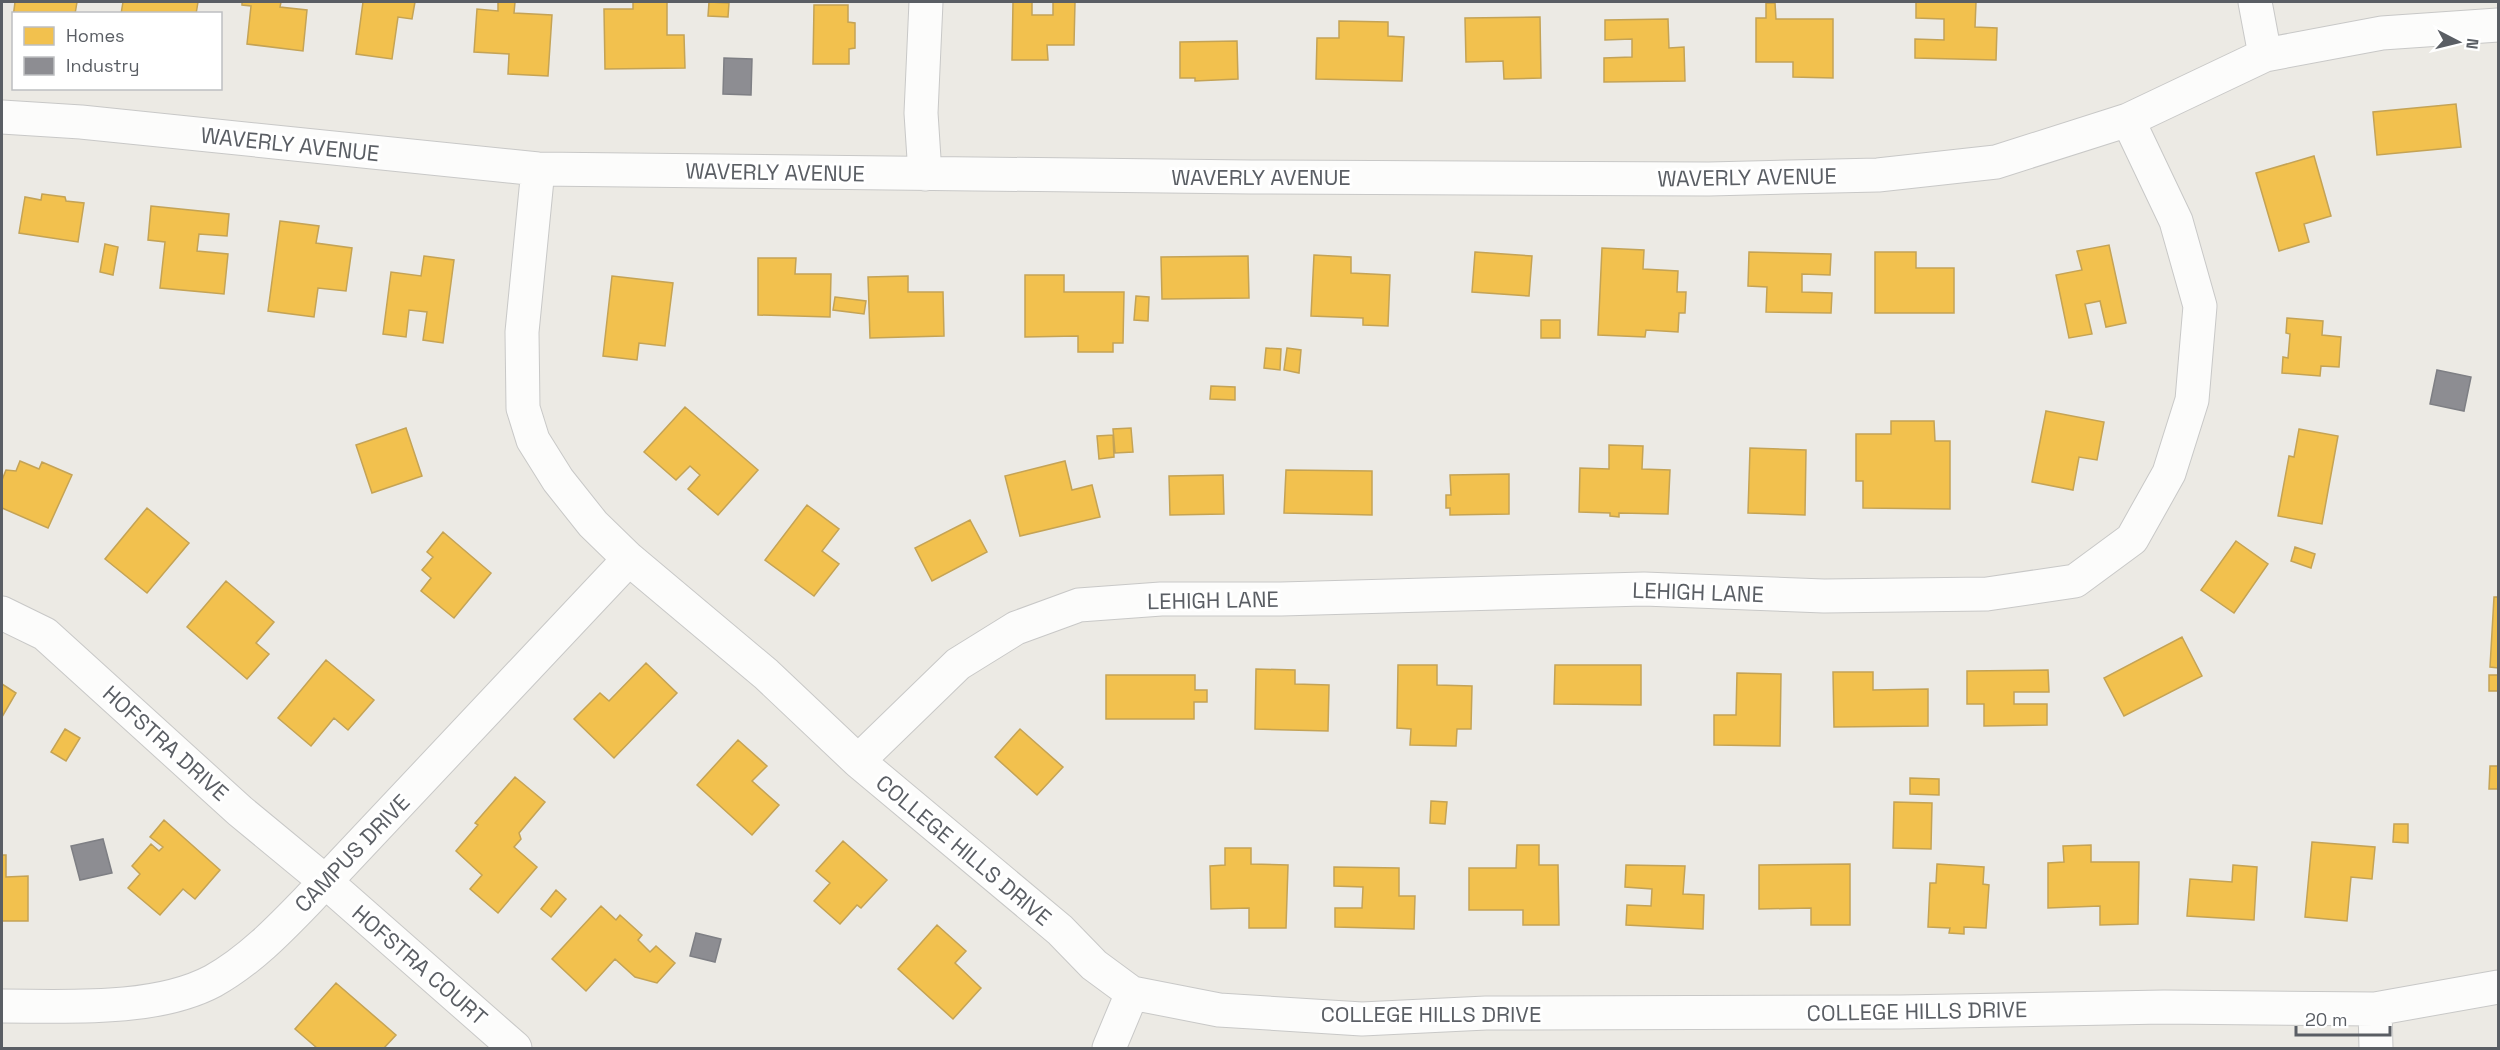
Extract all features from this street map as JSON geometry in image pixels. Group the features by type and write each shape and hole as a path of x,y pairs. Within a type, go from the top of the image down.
{"street":[{"path":"925,174 921,113 926,2"},
{"path":"2255,2 2265,55"},
{"name":"WAVERLY AVENUE","path":"2,117 81,122 538,169 925,174 1685,178 1878,175 1996,162 2128,120 2265,55 2382,33 2499,25"},
{"name":"LEHIGH LANE","path":"858,761 958,664 1016,628 1079,605 1161,599 1281,599 1644,589 1824,596 1987,594 2075,581 2132,539 2169,473 2192,400 2200,306 2176,221 2128,120"},
{"name":"COLLEGE HILLS DRIVE","path":"538,169 522,332 523,408 532,440 558,480 593,524 629,559 766,674 858,761 1060,930 1094,965 1132,993 1219,1010 1362,1019 1486,1013 1900,1012 2164,1007 2375,1009 2499,987"},
{"name":"CAMPUS DRIVE","path":"2,1006 98,1007 166,997 213,981 266,942 326,882 629,559"},
{"name":"HOFSTRA DRIVE","path":"2,613 45,634 240,811 326,882"},
{"name":"HOFSTRA COURT","path":"326,882 515,1048"},
{"path":"1109,1048 1132,993"},
{"path":"2375,1009 2376,1048"}],"building: Homes":[{"path":"15,2 77,2 75,12 14,12"},
{"path":"123,2 198,2 196,12 121,12"},
{"path":"242,2 281,2 280,7 307,10 303,51 247,44 251,6 242,5"},
{"path":"363,2 415,2 412,19 398,17 392,59 356,54"},
{"path":"498,2 515,2 514,13 552,15 548,76 508,74 509,54 474,52 477,9 498,11"},
{"path":"633,2 667,2 667,35 684,35 685,68 605,69 604,9 633,9"},
{"path":"709,2 729,3 728,17 708,16"},
{"path":"1013,2 1032,2 1032,15 1053,15 1053,2 1075,2 1074,45 1047,45 1048,60 1012,60"},
{"path":"1916,2 1976,2 1975,27 1997,28 1996,60 1915,58 1915,39 1944,40 1944,19 1916,18"},
{"path":"1766,3 1775,3 1776,19 1833,19 1833,78 1793,77 1793,62 1756,62 1756,18 1766,18"},
{"path":"814,5 848,5 848,22 855,23 855,48 849,49 849,64 813,64"},
{"path":"1540,17 1541,78 1504,79 1503,61 1466,62 1465,18"},
{"path":"1668,19 1669,48 1684,47 1685,81 1604,82 1604,58 1632,57 1632,39 1605,40 1605,20"},
{"path":"1339,21 1388,22 1388,36 1404,37 1402,81 1316,79 1317,38 1339,38"},
{"path":"1237,41 1238,79 1195,81 1195,78 1180,78 1180,42"},
{"path":"2456,104 2461,147 2377,155 2373,112"},
{"path":"2314,156 2331,216 2304,224 2309,242 2279,251 2256,173"},
{"path":"42,194 65,197 66,201 84,203 78,242 19,233 25,197 41,200"},
{"path":"151,206 229,214 227,236 199,234 197,251 228,254 224,294 160,288 165,242 148,240"},
{"path":"280,221 319,226 316,243 352,248 346,291 318,288 314,317 268,311"},
{"path":"105,244 118,247 113,275 100,272"},
{"path":"2109,245 2126,323 2106,327 2100,301 2085,304 2092,334 2069,338 2056,275 2082,270 2077,251"},
{"path":"1602,248 1644,250 1643,269 1678,271 1677,292 1686,292 1685,313 1679,313 1678,332 1646,330 1645,337 1598,335"},
{"path":"1475,252 1532,256 1529,296 1472,292"},
{"path":"1749,252 1831,254 1830,275 1802,274 1802,292 1832,293 1831,313 1766,312 1767,287 1748,286"},
{"path":"1875,252 1916,252 1916,268 1954,268 1954,313 1875,313"},
{"path":"1314,255 1351,257 1351,273 1390,275 1388,326 1363,325 1363,318 1311,316"},
{"path":"424,256 454,260 443,343 423,340 427,312 409,310 406,337 383,334 391,272 421,276"},
{"path":"1248,256 1249,298 1162,299 1161,257"},
{"path":"758,258 796,258 795,274 831,274 830,317 758,315"},
{"path":"1025,275 1064,275 1064,292 1124,292 1123,343 1113,343 1113,352 1078,352 1078,336 1025,337"},
{"path":"612,276 673,283 665,346 639,343 637,360 603,356"},
{"path":"908,276 908,292 943,292 944,336 870,338 868,277"},
{"path":"1136,296 1149,297 1148,321 1134,320"},
{"path":"835,297 866,301 864,314 833,310"},
{"path":"2287,318 2323,321 2322,335 2341,337 2339,367 2321,366 2320,376 2282,373 2283,357 2288,358 2290,334 2286,333"},
{"path":"1541,320 1560,320 1560,338 1541,338"},
{"path":"1266,348 1281,349 1280,370 1264,368"},
{"path":"1287,348 1301,350 1299,373 1284,370"},
{"path":"1211,386 1235,387 1235,400 1210,399"},
{"path":"685,407 758,470 718,515 688,489 700,475 690,466 676,480 644,452"},
{"path":"2046,411 2104,422 2097,460 2079,457 2073,490 2032,482"},
{"path":"1891,421 1934,421 1935,441 1950,441 1950,509 1863,508 1863,481 1856,481 1856,434 1891,434"},
{"path":"406,428 422,476 372,493 356,445"},
{"path":"1131,428 1133,452 1115,453 1113,429"},
{"path":"2299,429 2338,436 2322,524 2278,516 2289,456 2294,457"},
{"path":"1113,435 1114,457 1099,459 1097,436"},
{"path":"1609,445 1643,446 1642,469 1670,470 1668,514 1619,513 1619,517 1610,516 1610,513 1579,512 1580,468 1609,469"},
{"path":"1750,448 1806,450 1805,515 1748,513"},
{"path":"20,461 39,469 42,462 72,475 48,528 2,508 2,480 6,470 16,471"},
{"path":"1065,461 1072,490 1092,485 1100,517 1020,536 1005,476"},
{"path":"1286,470 1372,471 1372,515 1284,513"},
{"path":"1509,474 1509,514 1450,515 1450,508 1446,508 1446,495 1451,495 1450,475"},
{"path":"1223,475 1224,514 1170,515 1169,476"},
{"path":"807,505 839,529 822,551 839,564 814,596 765,560"},
{"path":"147,508 189,543 147,593 105,559"},
{"path":"970,520 987,552 932,581 915,548"},
{"path":"443,532 491,573 454,618 421,591 431,578 422,570 433,557 427,552"},
{"path":"2236,541 2268,564 2234,613 2201,590"},
{"path":"2295,547 2315,554 2311,568 2291,561"},
{"path":"226,581 274,622 256,643 269,654 247,679 187,627"},
{"path":"2494,597 2498,597 2498,668 2490,667"},
{"path":"2182,637 2202,676 2124,716 2104,678"},
{"path":"326,660 374,700 348,730 334,718 311,746 278,718"},
{"path":"646,663 677,693 614,758 574,719 600,693 609,701"},
{"path":"1398,665 1437,665 1437,685 1472,686 1471,729 1457,729 1456,746 1410,745 1411,729 1397,728"},
{"path":"1555,665 1641,665 1641,705 1554,704"},
{"path":"1256,669 1295,670 1295,684 1329,685 1328,731 1255,729"},
{"path":"2048,670 2049,692 2014,692 2014,704 2047,704 2047,725 1984,726 1984,704 1967,704 1967,671"},
{"path":"1833,672 1873,672 1873,690 1928,689 1928,726 1834,727"},
{"path":"1737,673 1781,674 1780,746 1714,745 1714,715 1736,715"},
{"path":"1106,675 1195,675 1195,690 1207,690 1207,702 1194,702 1194,719 1106,719"},
{"path":"2489,675 2498,675 2498,691 2489,691"},
{"path":"2,684 16,693 2,717"},
{"path":"65,729 80,738 66,761 51,752"},
{"path":"1020,729 1063,767 1037,795 995,757"},
{"path":"738,740 767,766 752,781 779,805 752,835 697,785"},
{"path":"2490,766 2498,766 2498,789 2489,789"},
{"path":"515,777 545,802 519,833 521,839 514,847 537,867 498,913 470,889 482,875 456,851 478,825 475,823"},
{"path":"1910,778 1939,779 1939,795 1910,794"},
{"path":"1431,801 1447,802 1445,824 1430,823"},
{"path":"1894,802 1932,803 1931,849 1893,848"},
{"path":"164,820 220,870 195,899 183,889 160,915 128,888 140,874 132,866 151,844 159,851 163,847 150,837"},
{"path":"2394,824 2408,824 2408,843 2393,842"},
{"path":"843,841 887,880 861,908 857,905 840,924 814,901 830,883 816,871"},
{"path":"2312,842 2375,847 2372,879 2351,877 2347,921 2305,917"},
{"path":"1517,845 1539,845 1539,865 1558,865 1559,925 1523,925 1523,910 1469,910 1469,868 1516,868"},
{"path":"2091,845 2091,862 2139,862 2138,924 2100,925 2100,906 2048,908 2048,863 2064,862 2063,846"},
{"path":"1225,848 1251,848 1251,864 1288,865 1286,928 1249,928 1249,908 1211,909 1210,866 1225,865"},
{"path":"2,855 6,855 6,877 28,876 28,921 2,921"},
{"path":"1850,864 1850,925 1811,925 1811,908 1759,909 1759,865"},
{"path":"1937,864 1984,867 1983,884 1989,885 1986,928 1964,927 1964,934 1949,933 1950,928 1928,927 1930,883 1936,883"},
{"path":"1626,865 1685,866 1683,894 1704,895 1703,929 1626,925 1627,905 1651,906 1652,889 1625,887"},
{"path":"2233,865 2257,867 2254,920 2187,916 2190,879 2232,882"},
{"path":"1334,867 1399,868 1399,896 1415,896 1414,929 1335,927 1335,908 1362,908 1363,887 1334,886"},
{"path":"556,890 566,899 551,917 541,909"},
{"path":"601,906 616,920 620,915 642,935 638,940 650,952 656,946 675,963 657,983 635,977 615,959 586,991 552,959"},
{"path":"937,925 966,951 955,963 981,988 953,1019 898,969"},
{"path":"336,983 396,1035 384,1048 317,1048 295,1029"}],"building: Industry":[{"path":"724,58 752,59 751,95 723,94"},
{"path":"2437,370 2471,377 2464,411 2430,404"},
{"path":"103,839 112,873 80,880 71,846"},
{"path":"696,933 721,939 715,962 690,956"}]}
